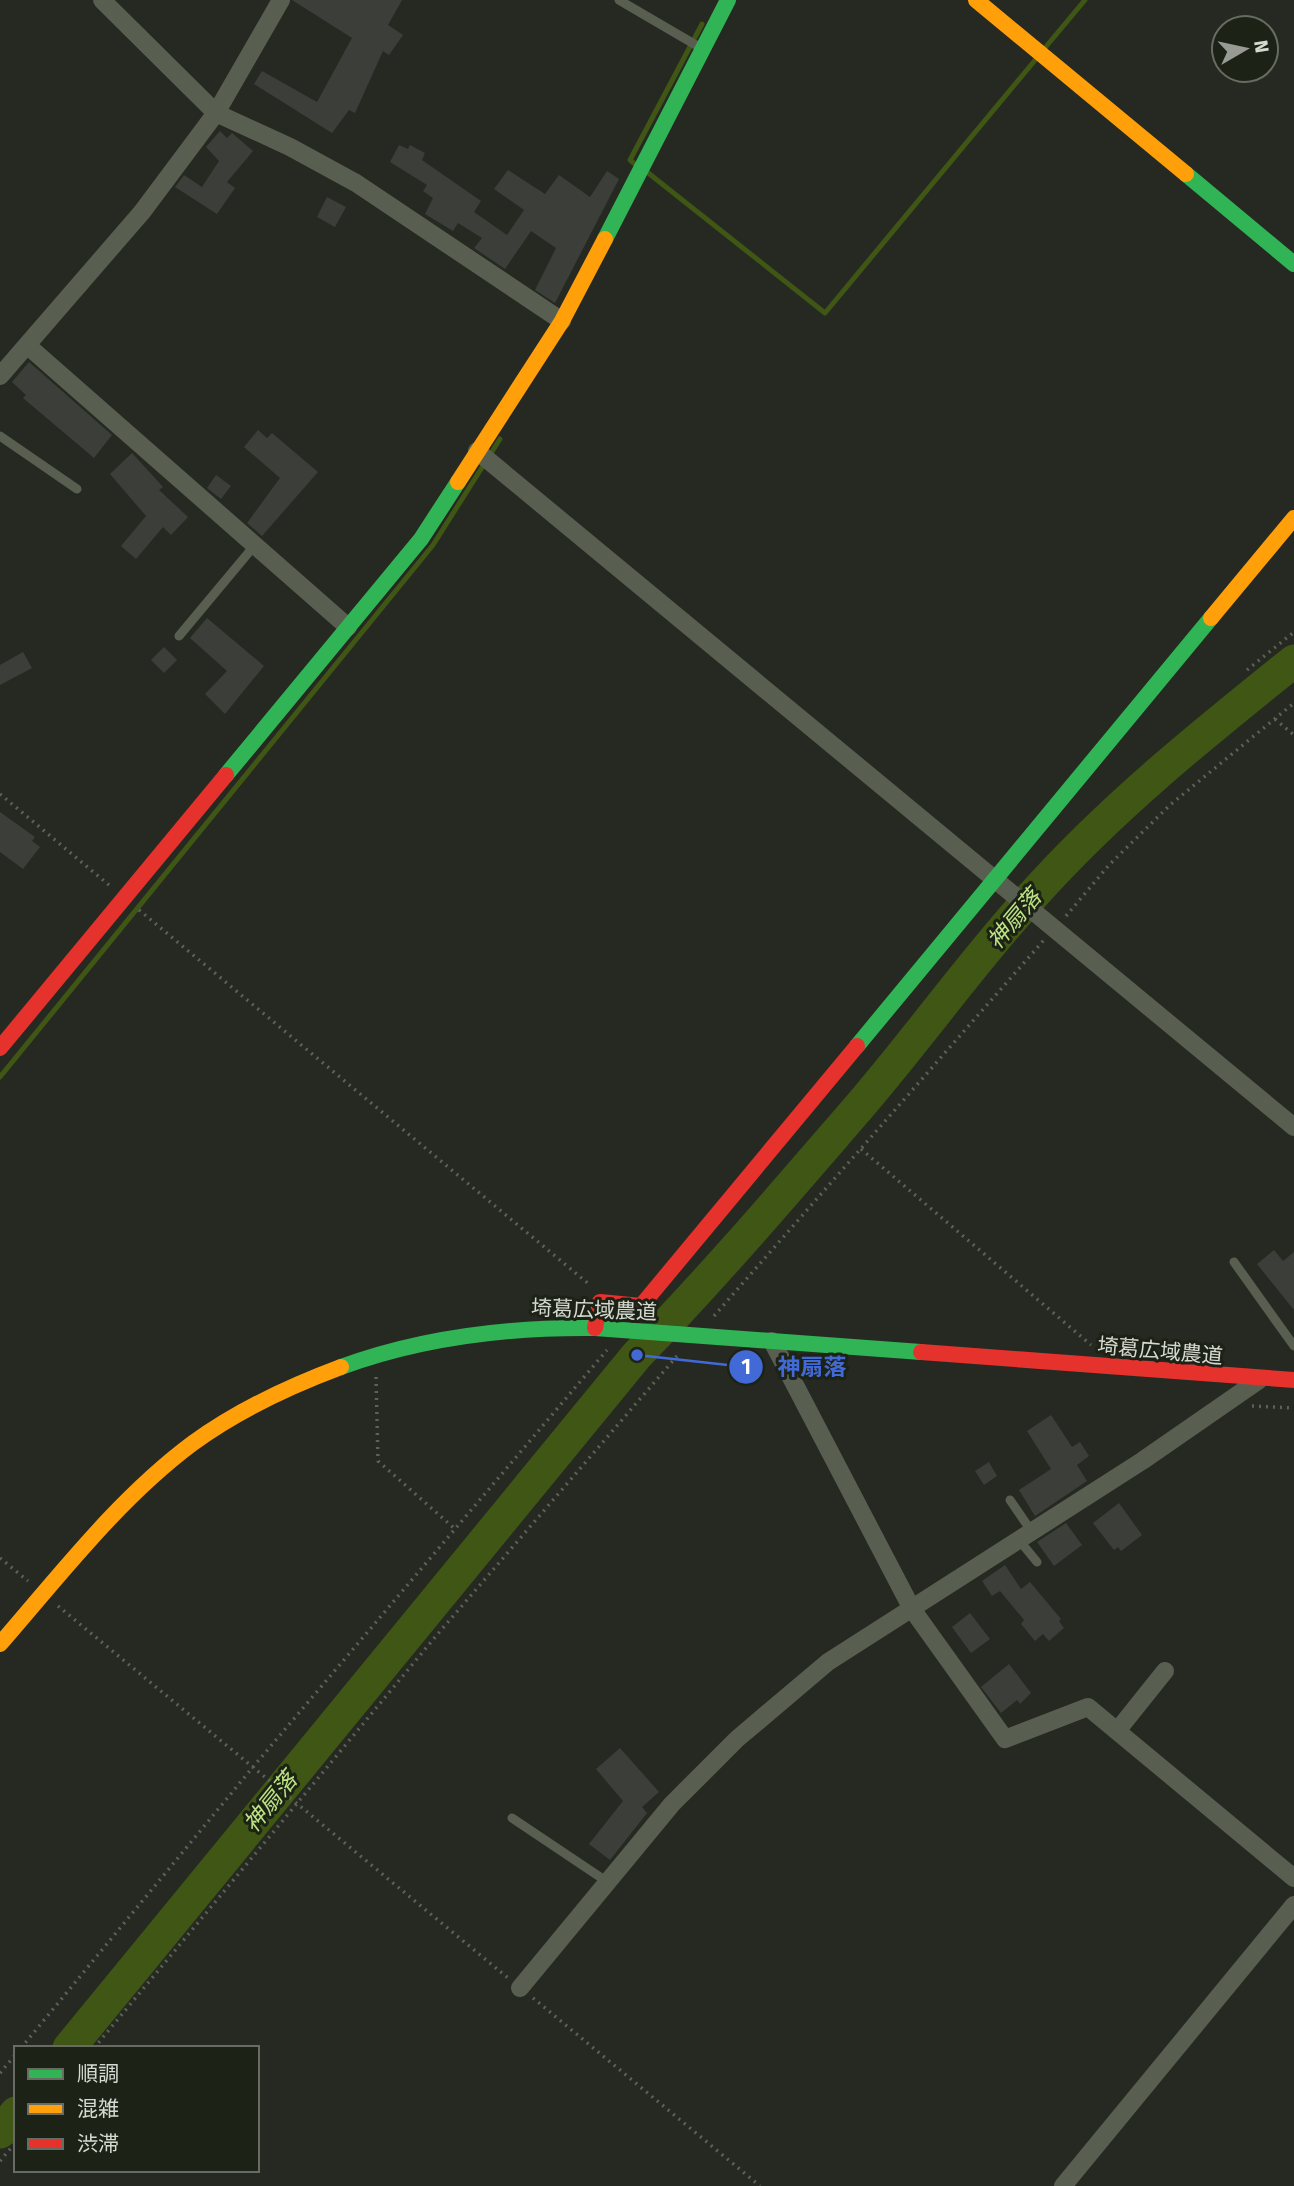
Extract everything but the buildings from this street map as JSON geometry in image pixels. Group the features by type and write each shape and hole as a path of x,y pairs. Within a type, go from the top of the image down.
{"street":[{"path":"102,0 216,113 290,147 356,183 562,321"},
{"path":"0,376 29,346 142,212 216,113 281,0"},
{"path":"0,1048 421,539 562,321 728,0"},
{"path":"976,0 1294,264"},
{"path":"29,346 348,627"},
{"path":"477,451 1294,1127"},
{"path":"595,1328 600,1302 641,1306 1294,517"},
{"name":"埼葛広域農道","path":"0,1644 115,1514 192,1444 273,1395 375,1353 439,1338 534,1326 595,1328 1259,1380 1291,1376"},
{"path":"772,1342 912,1609 1005,1739 1088,1707 1294,1878"},
{"path":"520,1988 671,1804 737,1739 828,1662 1142,1461 1222,1403 1259,1380"},
{"path":"1117,1731 1165,1671"},
{"path":"1063,2186 1294,1905"}],"lane":[{"path":"619,0 701,48"},
{"path":"0,436 78,489"},
{"path":"179,636 255,545"},
{"path":"1234,1262 1294,1346"},
{"path":"1010,1500 1037,1562"},
{"path":"512,1818 606,1881"}],"path":[{"path":"1247,670 1294,632"},
{"path":"96,2046 436,1636 701,1336 710,1321 1110,864 1170,805 1294,703"},
{"path":"1275,719 1294,735"},
{"path":"0,794 589,1284 600,1302"},
{"path":"861,1149 1084,1336 1109,1368"},
{"path":"23,2046 253,1767 624,1330"},
{"path":"375,1353 377,1461 455,1529"},
{"path":"1222,1403 1294,1408"},
{"path":"0,1558 760,2186"},
{"path":"0,2073 14,2056"},
{"path":"0,2161 14,2144"}],"waterway":[{"path":"1044,49 1085,0"},
{"path":"636,165 630,160 702,24"},
{"path":"647,172 825,313 1036,59"},
{"path":"0,1077 433,545 500,439"},
{"name":"神扇落","path":"71,2046 637,1355 720,1267 852,1115 1010,921 1064,862 1127,801 1294,661"},
{"name":"神扇落","path":"0,2132 14,2115"}],"traffic: fast":[{"path":"605,239 728,0"},
{"path":"1186,174 1294,264"},
{"path":"226,775 421,539 458,482"},
{"path":"857,1046 1211,618"},
{"path":"341,1367 434,1341 498,1332 562,1328 595,1328 921,1352"}],"traffic: slow":[{"path":"976,0 1186,174"},
{"path":"458,482 562,321 605,239"},
{"path":"1211,618 1294,518"},
{"path":"0,1644 115,1513 193,1443 246,1410 341,1367"}],"traffic: jam":[{"path":"0,1048 226,775"},
{"path":"595,1328 600,1302 641,1306 857,1046"},
{"path":"921,1352 1294,1380"}],"place":[{"name":"神扇落","path":"637,1355"}]}
